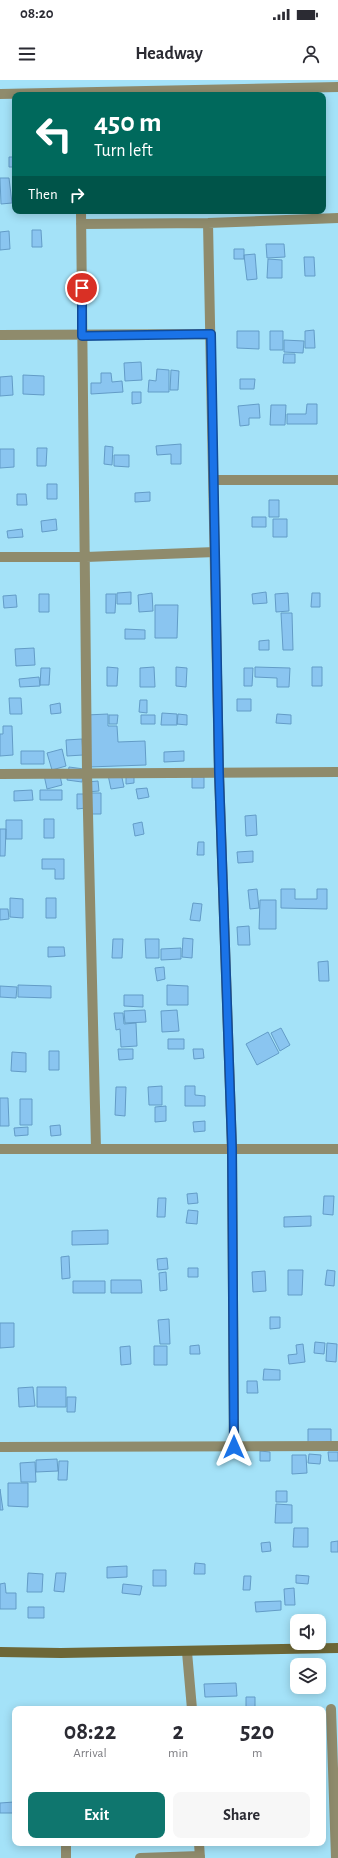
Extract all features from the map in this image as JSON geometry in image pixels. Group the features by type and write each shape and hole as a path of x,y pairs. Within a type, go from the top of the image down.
{"street":[{"path":"108,92 209,85 338,87"},
{"path":"0,94 12,94"},
{"path":"81,214 86,557 87,772 96,1149"},
{"path":"81,224 208,223 338,218"},
{"path":"208,223 219,773 232,1148 234,1447"},
{"path":"0,335 82,336 211,334"},
{"path":"214,480 338,480"},
{"path":"0,556 86,557 215,552"},
{"path":"0,774 87,772 338,772"},
{"path":"0,1149 338,1149"},
{"path":"0,1447 338,1446"},
{"path":"0,1652 187,1652 338,1648"},
{"path":"187,1652 192,1706"},
{"path":"331,1709 336,1858"},
{"path":"66,1846 66,1858"},
{"path":"140,1858 200,1857 200,1846"}],"building":[{"path":"9,157 12,157 12,167 9,167"},
{"path":"0,178 9,178 12,203 1,204"},
{"path":"32,230 41,230 42,247 32,247"},
{"path":"9,231 10,249 0,250 0,232"},
{"path":"266,244 284,244 285,257 267,258"},
{"path":"234,249 244,249 244,259 234,259"},
{"path":"255,254 257,279 247,280 244,255"},
{"path":"304,257 314,257 315,276 305,276"},
{"path":"268,259 282,260 282,278 267,278"},
{"path":"314,330 315,348 305,348 305,331"},
{"path":"237,331 259,331 259,349 237,348"},
{"path":"270,331 283,331 283,350 270,350"},
{"path":"284,340 304,341 303,353 284,352"},
{"path":"284,354 295,354 295,363 283,363"},
{"path":"141,362 142,380 125,381 124,363"},
{"path":"157,369 169,370 169,392 148,392 149,380 156,381"},
{"path":"171,370 179,371 178,390 170,390"},
{"path":"101,373 111,373 112,382 122,381 123,392 91,394 91,383 101,383"},
{"path":"23,375 44,376 44,395 23,394"},
{"path":"12,376 13,395 0,396 0,377"},
{"path":"240,379 255,379 254,389 240,389"},
{"path":"132,392 141,392 141,403 132,404"},
{"path":"259,404 260,418 249,418 249,425 240,426 238,406"},
{"path":"307,404 317,404 317,424 287,424 287,414 306,414"},
{"path":"271,405 286,405 285,425 270,425"},
{"path":"181,444 181,464 171,464 171,454 157,455 156,446"},
{"path":"105,446 113,447 112,465 104,464"},
{"path":"37,448 47,448 46,466 37,466"},
{"path":"0,449 14,449 14,467 0,468"},
{"path":"114,455 129,455 129,467 114,466"},
{"path":"47,484 57,484 57,499 47,499"},
{"path":"150,492 150,501 135,502 135,493"},
{"path":"17,494 26,494 27,505 17,505"},
{"path":"269,500 279,500 279,517 269,517"},
{"path":"252,517 266,517 266,527 252,527"},
{"path":"56,519 57,530 42,532 41,521"},
{"path":"273,519 287,519 287,537 273,537"},
{"path":"22,529 23,537 8,538 7,531"},
{"path":"131,592 131,604 117,604 117,593"},
{"path":"266,592 267,603 253,604 252,594"},
{"path":"152,593 153,611 139,612 138,595"},
{"path":"288,593 289,611 276,612 275,594"},
{"path":"312,593 320,593 320,607 311,607"},
{"path":"39,594 49,594 49,612 39,612"},
{"path":"106,594 116,594 115,613 106,613"},
{"path":"16,595 17,607 4,608 3,596"},
{"path":"155,605 178,605 177,638 155,638"},
{"path":"281,613 292,613 293,650 283,650"},
{"path":"125,629 145,630 145,639 125,639"},
{"path":"269,640 269,650 259,650 259,641"},
{"path":"34,648 35,665 16,666 15,649"},
{"path":"107,667 118,668 117,686 107,686"},
{"path":"154,667 155,687 140,687 140,668"},
{"path":"176,667 187,668 186,687 176,686"},
{"path":"255,667 290,668 289,687 277,687 277,678 255,677"},
{"path":"312,667 322,667 322,686 312,686"},
{"path":"41,668 50,668 49,685 40,685"},
{"path":"244,668 253,668 252,686 244,686"},
{"path":"39,677 40,686 20,687 19,679"},
{"path":"9,698 21,698 22,714 10,714"},
{"path":"237,699 251,699 251,711 237,711"},
{"path":"140,700 147,700 147,713 139,712"},
{"path":"60,703 61,713 51,714 50,705"},
{"path":"162,713 177,714 177,725 161,725"},
{"path":"108,714 108,726 117,726 118,742 145,741 146,765 88,767 86,715"},
{"path":"178,714 187,715 187,725 177,724"},
{"path":"277,714 291,715 291,724 276,723"},
{"path":"109,715 118,715 117,724 109,724"},
{"path":"141,715 155,715 155,724 141,724"},
{"path":"3,726 12,726 13,755 0,756 0,734 3,734"},
{"path":"82,739 83,755 67,756 66,740"},
{"path":"62,749 66,766 52,770 47,753"},
{"path":"21,751 44,751 44,764 21,764"},
{"path":"184,751 184,761 164,762 164,752"},
{"path":"69,767 84,769 82,782 67,780"},
{"path":"59,771 62,785 47,789 44,775"},
{"path":"126,772 134,772 134,783 126,784"},
{"path":"121,773 124,787 111,789 108,775"},
{"path":"192,777 204,777 204,788 192,788"},
{"path":"98,781 99,791 87,792 87,782"},
{"path":"147,788 149,797 138,799 136,789"},
{"path":"32,790 33,800 14,801 14,791"},
{"path":"40,790 62,790 62,800 40,800"},
{"path":"88,793 101,793 101,814 88,814"},
{"path":"77,794 85,794 86,808 77,809"},
{"path":"256,815 257,835 246,836 245,816"},
{"path":"44,819 54,819 54,838 44,838"},
{"path":"6,820 22,820 22,839 6,839"},
{"path":"142,822 144,834 135,836 133,824"},
{"path":"0,829 6,829 5,856 0,856"},
{"path":"198,842 204,842 204,855 197,855"},
{"path":"253,851 253,862 238,863 237,852"},
{"path":"42,859 64,859 64,879 55,879 55,869 42,869"},
{"path":"257,889 259,908 250,909 248,890"},
{"path":"281,889 295,889 295,899 317,899 317,889 327,889 327,909 281,908"},
{"path":"10,898 23,899 23,918 10,917"},
{"path":"46,898 56,898 56,918 46,918"},
{"path":"260,900 276,900 276,929 259,929"},
{"path":"193,903 202,904 200,921 190,920"},
{"path":"0,909 8,909 9,919 0,920"},
{"path":"249,926 250,945 238,945 237,927"},
{"path":"183,938 193,939 192,958 182,957"},
{"path":"113,939 123,939 122,958 112,958"},
{"path":"145,939 159,939 159,958 146,958"},
{"path":"48,947 64,947 65,956 48,957"},
{"path":"181,948 181,959 161,960 161,949"},
{"path":"328,961 329,981 319,981 318,962"},
{"path":"164,967 165,979 157,981 155,968"},
{"path":"18,985 51,986 51,998 18,997"},
{"path":"167,985 188,986 188,1005 167,1005"},
{"path":"0,986 17,987 16,998 0,997"},
{"path":"124,995 143,995 143,1007 124,1006"},
{"path":"145,1010 146,1022 125,1023 124,1011"},
{"path":"177,1010 179,1031 162,1032 161,1011"},
{"path":"114,1013 123,1013 124,1024 136,1023 137,1046 121,1047 120,1029 116,1030"},
{"path":"281,1028 290,1045 280,1051 271,1033"},
{"path":"268,1032 279,1053 257,1065 246,1044"},
{"path":"168,1039 184,1039 184,1049 168,1049"},
{"path":"118,1049 133,1049 133,1059 119,1060"},
{"path":"193,1049 203,1049 204,1058 194,1059"},
{"path":"49,1051 59,1051 59,1070 49,1070"},
{"path":"12,1052 26,1053 26,1072 11,1071"},
{"path":"162,1086 162,1105 149,1105 148,1087"},
{"path":"185,1086 195,1086 195,1095 205,1096 205,1106 185,1106"},
{"path":"116,1087 126,1087 125,1116 115,1115"},
{"path":"0,1098 8,1098 9,1126 0,1126"},
{"path":"20,1099 32,1099 32,1125 20,1125"},
{"path":"166,1106 166,1121 155,1122 155,1107"},
{"path":"205,1121 205,1131 194,1132 193,1122"},
{"path":"60,1125 61,1135 51,1136 50,1126"},
{"path":"28,1127 28,1135 15,1136 14,1128"},
{"path":"197,1193 198,1203 188,1204 187,1194"},
{"path":"324,1196 334,1196 333,1215 323,1214"},
{"path":"158,1198 166,1198 165,1217 157,1217"},
{"path":"188,1210 198,1211 197,1224 186,1223"},
{"path":"311,1216 311,1226 284,1227 284,1217"},
{"path":"108,1230 108,1244 72,1245 72,1231"},
{"path":"69,1256 70,1278 62,1279 61,1257"},
{"path":"167,1258 168,1269 158,1270 157,1259"},
{"path":"188,1268 198,1268 198,1277 188,1277"},
{"path":"288,1270 303,1270 302,1295 288,1295"},
{"path":"327,1270 335,1271 334,1286 325,1285"},
{"path":"265,1271 266,1291 253,1292 252,1272"},
{"path":"166,1272 167,1290 160,1291 159,1273"},
{"path":"111,1280 141,1280 142,1293 111,1293"},
{"path":"73,1281 105,1281 105,1293 73,1293"},
{"path":"270,1317 280,1317 280,1328 270,1329"},
{"path":"169,1319 170,1344 160,1344 158,1320"},
{"path":"0,1323 14,1323 14,1347 0,1348"},
{"path":"315,1342 325,1343 324,1354 314,1353"},
{"path":"327,1343 337,1344 336,1362 326,1361"},
{"path":"303,1344 305,1362 289,1364 288,1355 297,1354 296,1345"},
{"path":"199,1345 200,1354 190,1354 190,1346"},
{"path":"130,1346 131,1364 121,1365 120,1347"},
{"path":"154,1346 167,1346 167,1365 154,1365"},
{"path":"264,1369 280,1370 280,1380 263,1380"},
{"path":"247,1381 257,1381 258,1393 247,1393"},
{"path":"33,1387 35,1406 19,1407 18,1388"},
{"path":"37,1387 66,1387 66,1407 37,1407"},
{"path":"67,1397 76,1397 75,1412 67,1412"},
{"path":"308,1429 331,1429 331,1448 308,1447"},
{"path":"260,1451 270,1452 270,1461 260,1461"},
{"path":"328,1452 338,1452 338,1461 329,1461"},
{"path":"309,1454 321,1455 320,1464 308,1463"},
{"path":"292,1455 306,1455 307,1473 292,1474"},
{"path":"57,1459 58,1471 36,1472 36,1460"},
{"path":"59,1461 68,1461 67,1480 58,1480"},
{"path":"35,1462 36,1482 21,1482 20,1463"},
{"path":"8,1483 28,1483 28,1507 8,1506"},
{"path":"0,1489 3,1510 0,1510"},
{"path":"276,1491 287,1491 287,1502 276,1502"},
{"path":"276,1504 292,1505 292,1523 275,1523"},
{"path":"294,1528 308,1528 308,1547 293,1547"},
{"path":"338,1541 338,1552 331,1552 331,1542"},
{"path":"270,1542 271,1551 262,1552 261,1543"},
{"path":"195,1563 205,1564 205,1574 194,1574"},
{"path":"127,1566 127,1577 107,1578 107,1567"},
{"path":"153,1570 166,1570 166,1586 153,1586"},
{"path":"28,1573 43,1574 42,1592 27,1592"},
{"path":"56,1573 66,1573 64,1592 54,1591"},
{"path":"296,1575 309,1576 308,1584 296,1583"},
{"path":"244,1576 251,1576 250,1590 243,1590"},
{"path":"5,1583 6,1593 16,1593 16,1609 0,1609 0,1584"},
{"path":"123,1584 142,1586 140,1595 122,1593"},
{"path":"294,1588 295,1605 285,1605 284,1589"},
{"path":"281,1601 281,1610 256,1612 255,1602"},
{"path":"28,1607 44,1607 44,1618 28,1618"},
{"path":"236,1683 237,1696 205,1697 204,1684"},
{"path":"246,1697 255,1697 255,1706 246,1706"},
{"path":"12,1802 12,1813 0,1813 0,1803"}],"route":[{"path":"82,288 82,336 211,334 219,773 232,1148 234,1447"}]}
